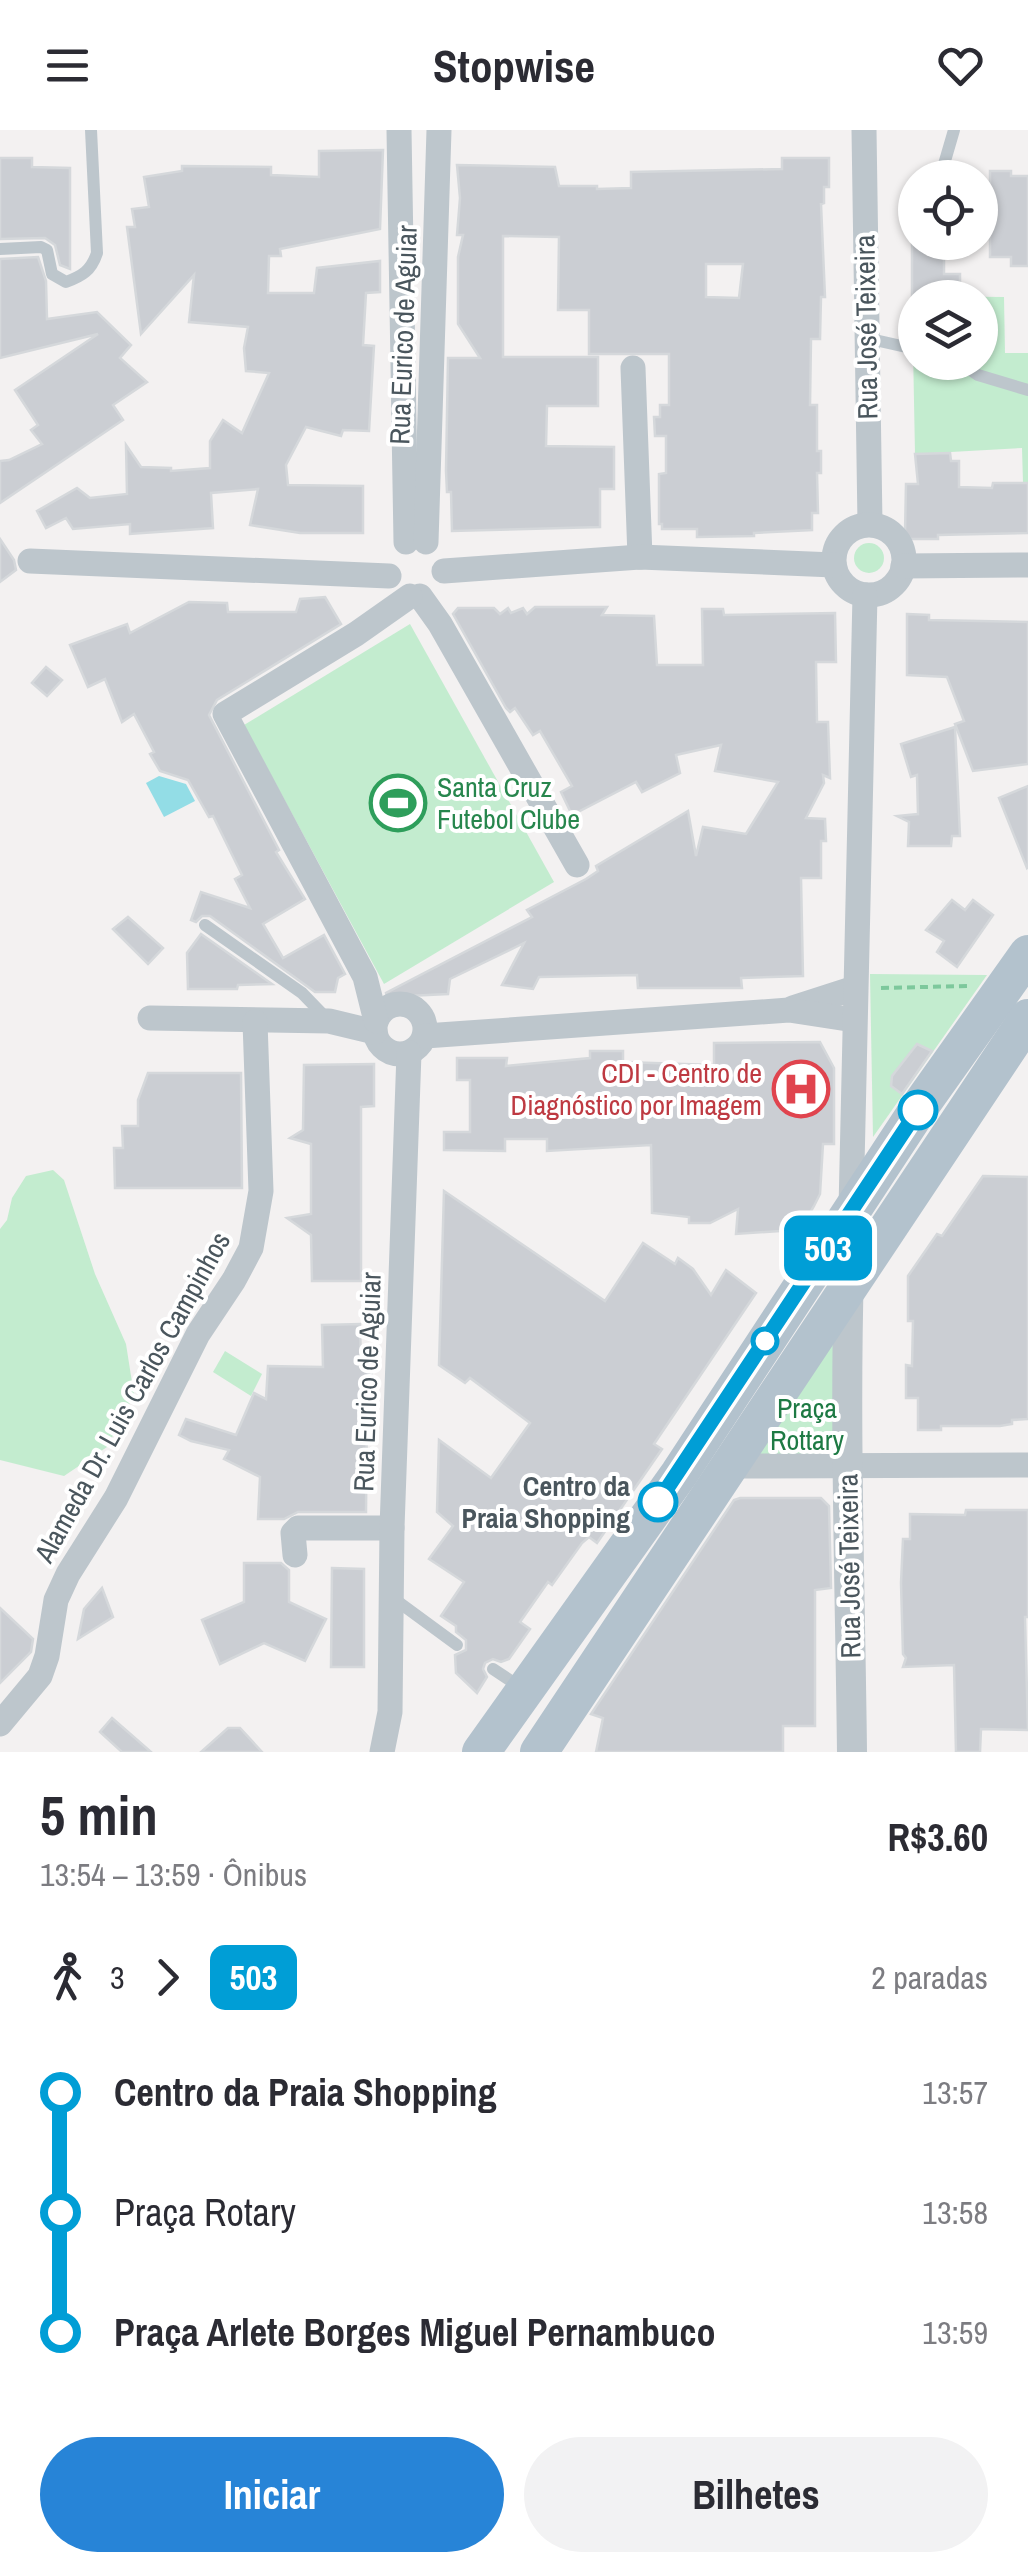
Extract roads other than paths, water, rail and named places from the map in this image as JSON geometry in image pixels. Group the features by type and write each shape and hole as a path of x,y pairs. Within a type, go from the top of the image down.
{"main road":[{"path":"485,1747 508,1679 678,1474 923,1102 1028,954"},
{"path":"539,1752 1025,1027"},
{"path":"678,1474 730,1466"}],"street":[{"name":"Rua Eurico de Aguiar","path":"399,130 416,542"},
{"name":"Rua Eurico de Aguiar","path":"416,542 438,130"},
{"name":"Rua José Teixeira","path":"864,130 870,524"},
{"path":"633,368 640,558"},
{"path":"870,524 889,530 901,546 904,566 890,588 864,595 844,585 834,565 835,550 842,536 855,527 870,524"},
{"path":"577,865 440,624 415,596 401,592 389,576 391,555 416,542 436,549 444,571 436,588 415,596 225,714 365,977 383,1048 400,1055 417,1045 789,1010 855,988 864,595"},
{"path":"444,571 640,558 834,565"},
{"path":"30,561 389,576"},
{"path":"904,566 1028,565"},
{"name":"Rua José Teixeira","path":"852,1752 848,1290 855,988"},
{"path":"375,1026 382,1011 402,1003 421,1014 426,1025 417,1045"},
{"path":"789,1010 854,1020"},
{"path":"150,1018 375,1026"},
{"name":"Alameda Dr. Luis Carlos Campinhos","path":"0,1724 40,1676 56,1600 68,1574 116,1498 198,1334 251,1248 261,1191 255,1022"},
{"name":"Rua Eurico de Aguiar","path":"382,1752 390,1712 392,1528 417,1045"},
{"path":"730,1466 1028,1465"},
{"path":"295,1555 293,1533 298,1528 392,1528"},
{"name":"Rua Eurico de Aguiar","path":"390,1712 401,1752"}],"lane":[{"path":"0,248 40,246 47,250 52,274 66,282 84,275 93,266 97,253 91,130"},
{"path":"945,160 954,130"},
{"path":"866,338 898,345"},
{"path":"995,380 1028,390"},
{"path":"205,924 302,993 330,1022"},
{"path":"391,1596 457,1645"}],"water":[{"path":"159,776 186,784 195,801 164,817 146,783"}],"place":[{"name":"Santa Cruz Futebol Clube","path":"398,803"},
{"name":"CDI - Centro de Diagnóstico por Imagem","path":"801,1089"},
{"name":"Centro da Praia Shopping","path":"658,1502"}],"park label":[{"name":"Praça Rottary","path":"807,1424"}]}
